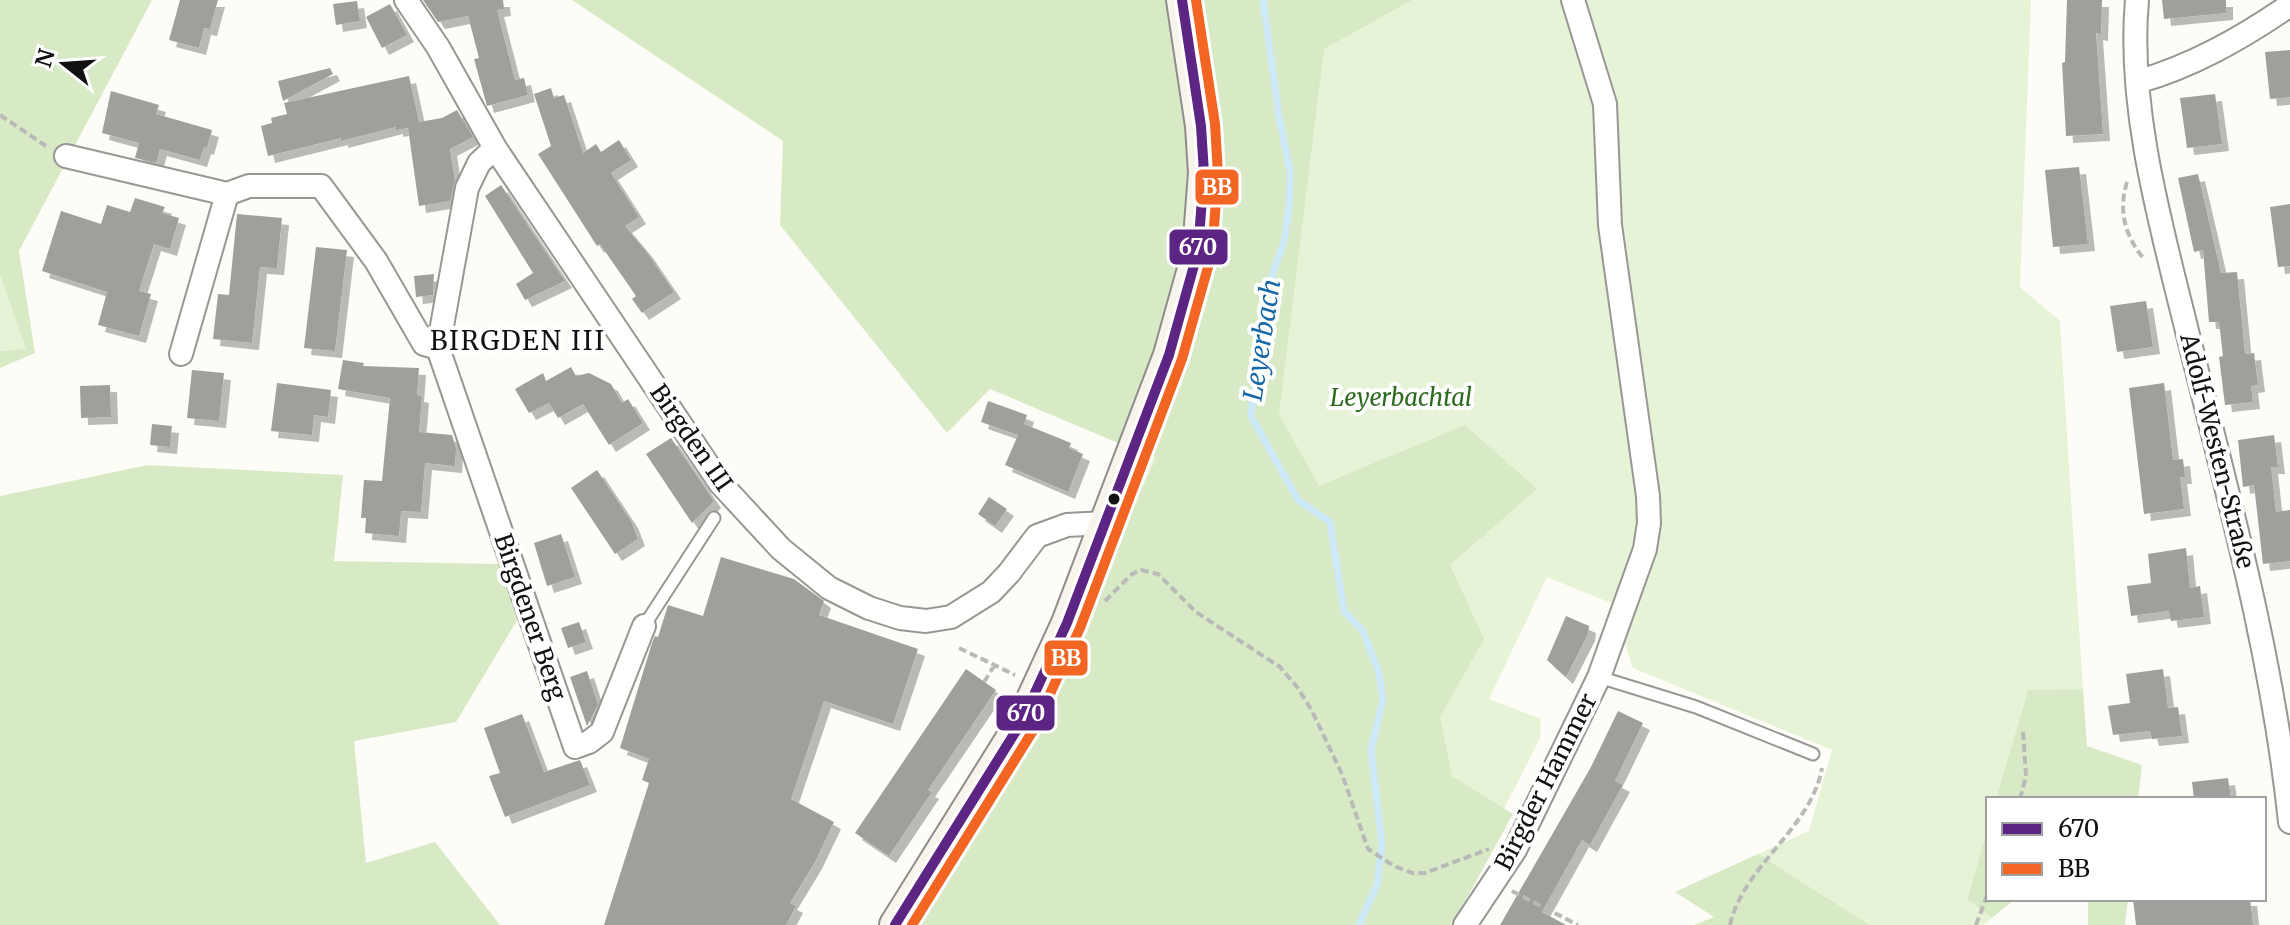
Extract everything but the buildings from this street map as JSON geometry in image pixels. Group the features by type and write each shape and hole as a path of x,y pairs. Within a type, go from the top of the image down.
{"main road":[{"path":"895,925 1021,723 1067,623 1169,355 1198,251 1204,173 1201,126 1182,0"}],"street":[{"name":"Birgden III","path":"406,0 438,47 495,148 720,483 781,549 829,588 869,608 900,618 926,621 951,617 991,592 1037,536 1067,525 1105,523"},
{"name":"Birgder Hammer","path":"1465,925 1533,817 1599,677 1645,549 1648,509 1610,225 1605,104 1573,0"},
{"name":"Adolf-Westen-Straße","path":"2137,0 2135,23 2140,118 2266,661 2290,822"},
{"path":"2137,82 2161,75 2224,47 2290,5"},
{"name":"Birgdener Berg","path":"495,148 479,163 467,188 438,348 575,747 589,742 602,732 644,626"},
{"name":"Birgdener Berg","path":"66,156 227,194 249,186 321,186 376,261 424,344 438,348"},
{"path":"181,354 227,194"}],"lane":[{"path":"644,626 714,518"},
{"path":"1599,677 1696,707 1813,754"}],"path":[{"path":"0,115 23,133 66,156"},
{"path":"1125,581 1141,570 1158,574 1196,612 1280,667 1311,709 1342,774 1368,849 1394,866 1412,873 1438,871 1489,849 1500,841"},
{"path":"959,648 1011,673"},
{"path":"984,682 994,666"},
{"path":"2021,797 2026,776 2023,730"},
{"path":"1730,925 1733,910 1818,790 1822,763 1813,754"},
{"path":"1494,883 1578,925"},
{"path":"1976,925 1986,898"}],"green space":[{"path":"0,0 152,0 19,251 35,353 0,368 0,351 26,349 0,275"},
{"path":"572,0 1412,0 1324,49 1279,414 1319,486 1465,425 1537,489 1450,565 1484,639 1440,717 1452,776 1513,814 1452,925 904,925 1021,744 1156,459 990,389 947,433 780,225 783,141"},
{"name":"Leyerbachtal","path":"1198,0 2031,0 2020,287 2060,321 2083,689 2028,690 1997,797 1986,797 1986,834 1967,898 1992,918 1983,925 1870,925 1758,854 1809,831 1832,750 1633,668 1611,603 1547,577 1489,699 1541,719 1540,738 1489,838 1013,766 1194,332"},
{"path":"0,275 26,349 0,351"},
{"path":"148,465 343,475 334,561 501,564 519,617 456,722 354,741 366,863 435,842 500,925 0,925 0,496"},
{"path":"2083,689 2087,746 2142,765 2138,797 1997,797 2028,690"},
{"path":"1986,834 1986,901 2013,901 1992,918 1967,899"},
{"path":"1758,854 1870,925 1694,925 1714,917 1675,892"},
{"path":"2088,901 2128,901 2125,925 2088,925"}],"waterway":[{"name":"Leyerbach","path":"1263,0 1290,171 1289,209 1284,242 1267,290 1251,416 1298,500 1330,522 1344,611 1363,631 1379,673 1383,699 1371,750 1382,845 1377,885 1359,925"}],"transit line":[{"name":"670","path":"895,925 1021,723 1067,623 1169,355 1198,251 1204,173 1201,126 1182,0"},
{"name":"BB","path":"912,925 1034,729 1080,628 1182,359 1212,253 1218,174 1215,124 1196,0"}],"district":[{"name":"BIRGDEN III","path":"518,341"}]}
